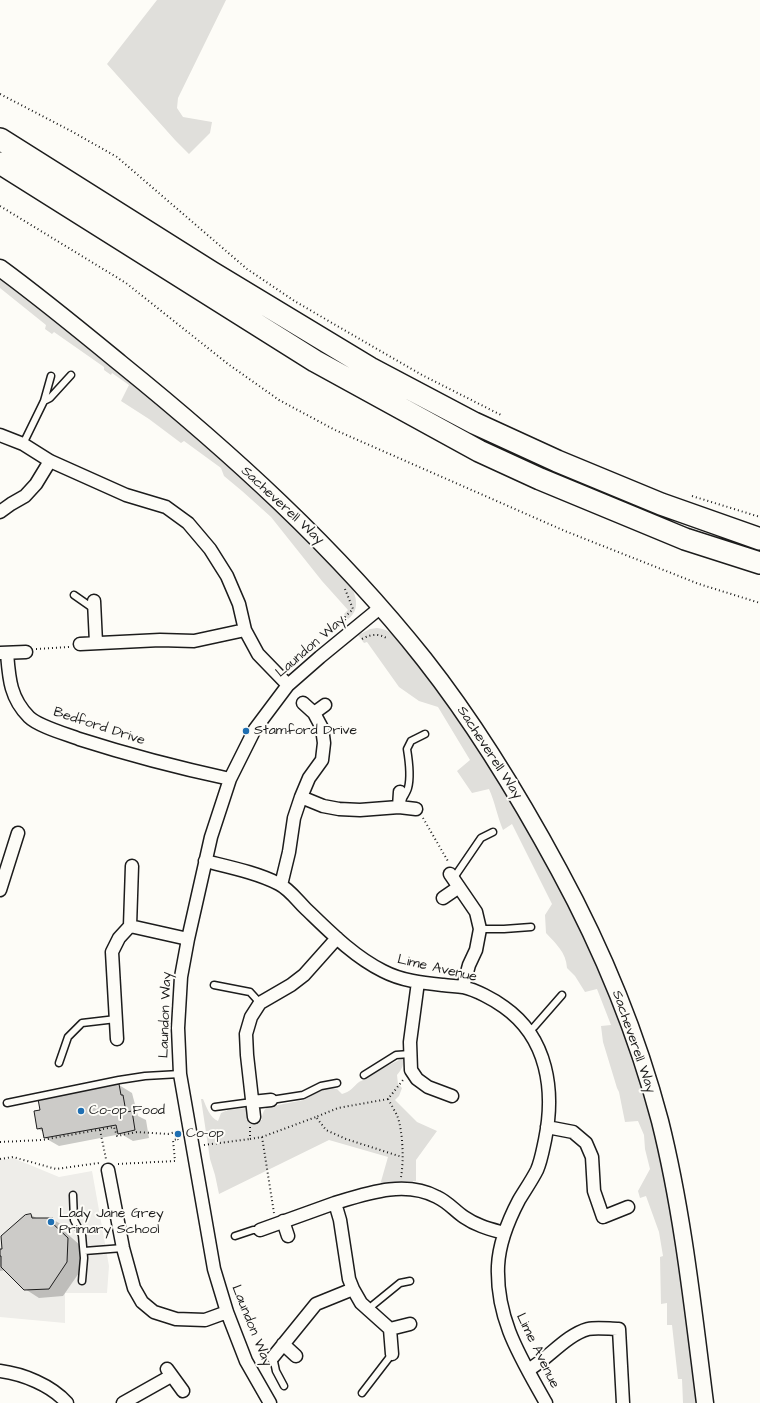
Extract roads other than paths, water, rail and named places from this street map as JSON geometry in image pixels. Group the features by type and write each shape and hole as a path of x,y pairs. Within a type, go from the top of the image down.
{"highway":[{"path":"0,139 211,272 404,387 474,423 557,461 661,504 760,539"},
{"path":"0,163 315,361 479,451 540,479 685,539 760,563"}],"street":[{"name":"Sacheverell Way","path":"0,268 110,355 200,430 314,535 381,607 425,660 462,711 506,777 536,828 572,895 603,960 630,1026 660,1121 670,1166 705,1403"},
{"path":"0,435 23,444 50,461 126,495 166,507 188,523 210,549 227,576 239,604 245,630 258,654 288,685"},
{"path":"0,512 25,496 36,484 50,461"},
{"path":"94,605 96,643"},
{"name":"Laundon Way","path":"270,1403 246,1362 227,1312 214,1270 180,1074 178,1028 181,977 205,861 212,837 230,779 255,729 288,685 381,607"},
{"path":"80,644 160,640 194,641 245,630"},
{"name":"Bedford Drive","path":"26,652 4,653 15,699 30,718 53,730 103,746 184,769 230,779"},
{"path":"281,885 289,852 294,818 300,797 309,778 322,760 324,743 322,728 314,713 303,703"},
{"path":"314,713 325,705"},
{"path":"398,807 400,792"},
{"path":"300,797 323,806 339,809 360,810 398,807 416,809"},
{"path":"0,890 18,833"},
{"name":"Lime Avenue","path":"205,861 260,877 281,885 358,956 383,971 398,977 418,982 463,987 490,998 506,1008 528,1031 538,1046 549,1082 548,1127 538,1168 518,1201 504,1233 498,1265 500,1297 504,1319 517,1351 546,1403"},
{"path":"117,1039 112,952 119,938 130,926 132,866"},
{"path":"443,898 454,880 476,912 480,929 476,950 469,965 463,987"},
{"path":"130,926 188,939"},
{"path":"254,1117 246,1034 251,1017 260,1003 291,985 304,975 337,938"},
{"path":"418,982 410,1042 411,1070 418,1079 428,1087 452,1096"},
{"path":"252,1102 271,1100"},
{"path":"548,1127 573,1132 586,1143 592,1157 594,1191 603,1217 628,1207"},
{"path":"108,1170 123,1248 134,1288 142,1302 154,1312 176,1319 205,1320 227,1312"},
{"path":"260,1230 336,1203 400,1188 420,1189 438,1197 479,1226 504,1233"},
{"path":"336,1203 349,1279 361,1303 390,1329 392,1354"},
{"path":"280,1222 288,1236"},
{"path":"273,1357 316,1304 353,1289"},
{"path":"390,1329 410,1324"},
{"path":"528,1370 538,1365 573,1336 588,1329 619,1329 623,1403"},
{"path":"283,1344 296,1356"},
{"path":"0,1371 13,1372 30,1378 48,1388 67,1403"},
{"path":"123,1403 169,1372 183,1391"}],"lane":[{"path":"44,401 50,398 71,375"},
{"path":"23,444 44,401 51,376"},
{"path":"74,595 94,605"},
{"path":"398,807 408,789 409,759 406,749 412,741 425,734"},
{"path":"454,880 481,838 493,832"},
{"path":"480,929 531,927"},
{"path":"214,985 250,992 260,1003"},
{"path":"528,1031 534,1027 562,995"},
{"path":"59,1064 68,1037 82,1023 116,1020"},
{"path":"364,1075 396,1055 410,1054"},
{"path":"7,1103 119,1080 145,1076 180,1074"},
{"path":"271,1100 303,1095 321,1086 338,1084"},
{"path":"216,1107 252,1102"},
{"path":"73,1194 74,1220 82,1235 84,1251 82,1281"},
{"path":"234,1236 253,1230 260,1230"},
{"path":"84,1251 123,1248"},
{"path":"369,1310 400,1283 410,1281"},
{"path":"362,1393 392,1354"},
{"path":"273,1357 276,1371 284,1386"}],"place":[{"name":"Stamford Drive","path":"246,731"},
{"name":"Co-op Food","path":"81,1111"},
{"name":"Co-op","path":"178,1134"},
{"name":"Lady Jane Grey Primary School","path":"51,1222"}]}
